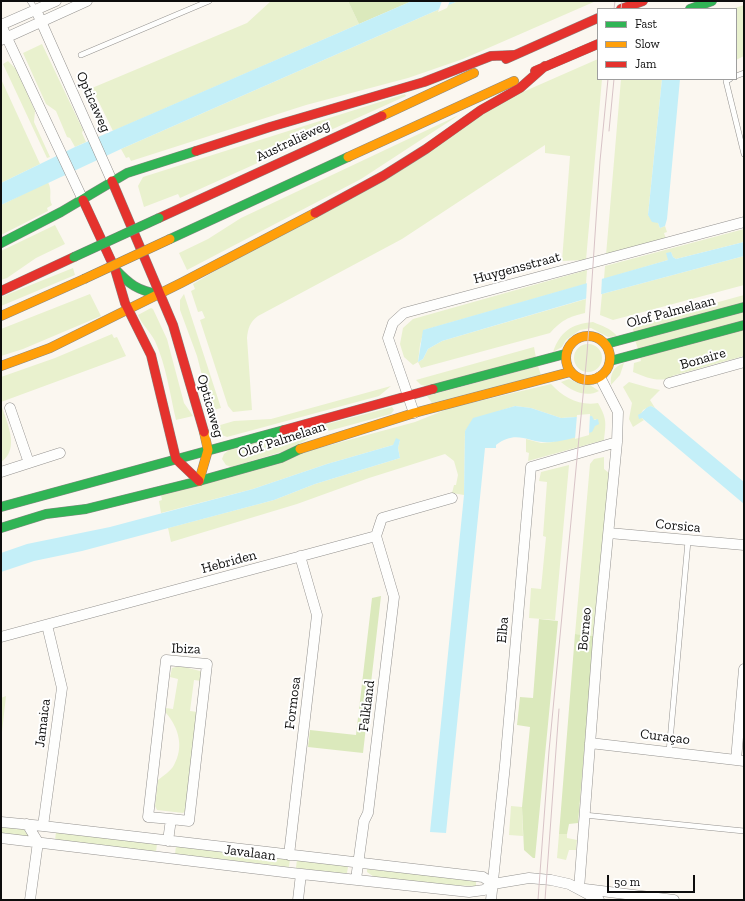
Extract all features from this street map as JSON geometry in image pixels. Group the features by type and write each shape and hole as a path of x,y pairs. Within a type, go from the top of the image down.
{"main road":[{"path":"624,8 643,1"},
{"path":"693,8 712,1"},
{"name":"Australiëweg","path":"1,291 514,55 597,18"},
{"path":"1,316 545,66 597,44"},
{"path":"1,243 83,200 127,173 256,132 424,82 491,56 514,55"},
{"path":"1,366 50,348 332,205 383,176 426,149 481,110 520,88 545,66"},
{"name":"Opticaweg","path":"112,181 173,325 208,450 199,481"},
{"path":"83,200 115,269 128,309 150,355 176,459 199,481"},
{"path":"115,269 130,285 144,292 159,294"},
{"name":"Olof Palmelaan","path":"606,344 744,307"},
{"path":"610,361 744,326"},
{"path":"585,335 596,337 606,344 610,361 607,370 600,377 584,380 570,372 566,364 565,354 574,340 585,335"},
{"name":"Olof Palmelaan","path":"1,507 565,354"},
{"name":"Olof Palmelaan","path":"1,528 46,514 86,509 199,481 281,458 296,450 334,437 414,413 570,372"}],"street":[{"path":"56,1 1,25 4,39 62,153 83,200"},
{"path":"4,39 87,1"},
{"name":"Opticaweg","path":"36,10 112,181"},
{"name":"Huygensstraat","path":"414,413 388,338 393,323 404,313 744,222"},
{"name":"Bonaire","path":"669,383 744,362"},
{"name":"Borneo","path":"579,889 590,743 617,442 618,412 600,377"},
{"path":"10,408 29,463"},
{"name":"Elba","path":"493,884 531,467 617,442"},
{"path":"1,472 60,453"},
{"path":"376,536 382,518 452,498"},
{"name":"Corsica","path":"609,533 744,545"},
{"name":"Hebriden","path":"1,637 376,536"},
{"name":"Falkland","path":"356,879 364,821 368,813 394,597 376,536"},
{"name":"Formosa","path":"289,855 317,615 300,556"},
{"name":"Jamaica","path":"43,826 62,688 47,625"},
{"name":"Ibiza","path":"166,660 207,664 189,821 171,819 148,817 166,660"},
{"path":"740,761 744,669"},
{"name":"Curaçao","path":"590,743 740,761"},
{"path":"168,841 171,819"},
{"name":"Javalaan","path":"1,822 483,877 493,884"},
{"path":"27,824 38,842 30,900"},
{"name":"Javalaan","path":"1,838 301,874 469,892 484,890 493,884 529,878 561,882 579,889 599,900"},
{"path":"298,900 301,874"},
{"path":"491,900 493,884"},
{"name":"Javalaan","path":"579,889 640,898 674,900"}],"lane":[{"path":"30,1 36,10"},
{"path":"81,56 209,1"},
{"path":"728,80 726,81 744,154"},
{"path":"669,752 688,541"},
{"path":"584,816 744,831"}],"green space":[{"path":"271,1 348,1 359,24 113,131 92,88 247,23"},
{"path":"348,1 412,1 359,24"},
{"path":"458,1 596,1 463,59 408,78 306,105 131,161 129,157 126,158 121,149"},
{"path":"744,5 744,56 737,60 737,8 735,8"},
{"path":"42,44 83,130 82,133 86,142 75,147 70,138 67,137 56,111 46,104 23,53"},
{"path":"597,59 597,80 602,80 586,260 562,261 570,156 545,153 545,145 402,239 255,318 248,331 247,338 252,410 233,412 228,406 200,320 205,318 202,311 198,312 191,291 195,289 193,284 516,95"},
{"path":"8,61 17,70 35,111 34,122 50,157 47,158 3,64"},
{"path":"1,79 40,164 1,183"},
{"path":"621,80 662,80 648,215 658,223 660,228 665,226 667,232 664,233 666,239 606,255"},
{"path":"405,94 406,96 180,198 178,194 144,207 138,186 143,177"},
{"path":"459,115 361,179 187,270 179,253 208,239 241,218"},
{"path":"48,182 52,205 47,208 48,211 1,235 1,205"},
{"path":"55,225 65,244 36,258 7,278 1,280 1,251"},
{"path":"744,229 744,242 676,259 673,257 671,252 668,260 604,279 605,266"},
{"path":"744,256 744,285 613,320 600,315 602,294"},
{"path":"73,268 75,275 1,306 1,297"},
{"path":"587,270 586,284 424,330 418,362 413,365 404,357 400,344 403,328 413,319"},
{"path":"90,294 101,316 23,349 1,356 1,329"},
{"path":"184,294 221,408 206,412 207,395 197,356 180,310 180,300"},
{"path":"744,295 744,303 634,332 631,326"},
{"path":"586,299 585,313 566,320 550,333 421,368 418,362 423,359 428,349 442,341"},
{"path":"151,308 153,309 167,339 184,403 193,416 176,420 159,350 153,337 138,315"},
{"path":"744,310 744,321 638,349 635,340"},
{"path":"593,322 609,329 617,336 608,337 591,328 580,330 566,340 562,347 553,352 559,339 567,330 578,325"},
{"path":"744,328 744,356 661,380 652,379 633,372 634,363 641,361 640,358"},
{"path":"112,334 114,338 117,337 126,356 1,402 1,377 55,358"},
{"path":"588,344 598,348 602,358 598,368 588,372 578,368 574,358 578,348"},
{"path":"534,347 536,358 431,387 421,385 416,380"},
{"path":"624,363 620,375 611,385 613,371"},
{"path":"538,366 541,375 432,403 427,396"},
{"path":"569,379 582,385 590,385 599,391 584,394 574,391 561,382"},
{"path":"629,382 660,390 650,400 655,408 651,406 643,410 641,414 644,420 633,427 629,419 632,403 623,387"},
{"path":"551,384 572,400 591,404 598,403 605,421 604,440 528,461 529,453 526,452 526,439 541,443 553,442 597,419 593,420 592,416 561,418 531,408 515,406 496,412 465,431 464,495 452,493 454,485 456,485 458,475 454,461 445,454 369,478 297,504 171,542 168,528 274,500 315,484 400,458 398,448 400,440 393,445 327,464 253,489 161,513 159,501 162,500 161,495 308,451 415,422 450,408"},
{"path":"391,386 379,396 227,437 214,432 210,428 234,421 271,419"},
{"path":"1,404 11,442 10,450 7,456 1,462"},
{"path":"392,407 394,410 391,414 317,434 288,450 231,467 226,465 222,459 224,454 229,450"},
{"path":"604,457 604,469 609,473 594,636 575,634 590,464 594,459"},
{"path":"569,465 555,620 529,618 531,588 541,589 546,537 543,536 547,482 539,481 541,472"},
{"path":"381,596 363,753 308,747 310,730 356,735 372,598"},
{"path":"539,619 558,621 535,858 533,858 524,850 522,807 530,727 517,725 520,697 533,698"},
{"path":"575,634 594,636 578,823 569,824 567,834 559,834"},
{"path":"180,666 200,671 202,673 202,681 194,680 190,711 198,712 186,810 183,813 157,810 155,806 158,780 173,767 179,751 179,738 177,731 166,713 166,708 173,709 178,679 170,677 172,668"},
{"path":"6,696 2,732 1,732 1,698"},
{"path":"511,806 522,807 523,836 509,835"},
{"path":"1,825 22,828 33,837 1,835"},
{"path":"56,831 157,844 156,852 55,841"},
{"path":"559,834 567,834 567,838 577,840 576,850 569,850 566,860 557,858"},
{"path":"176,846 290,859 289,867 175,854"},
{"path":"297,859 347,866 347,873 296,868"},
{"path":"367,869 476,880 476,886 444,885 374,877 367,872"}],"water":[{"path":"412,1 458,1 121,149 1,205 1,183 75,147"},
{"path":"662,80 680,80 667,219 665,226 660,228 658,223 652,222 648,215"},
{"path":"744,242 744,256 602,294 442,341 428,349 423,359 418,362 423,330 668,260 666,253 671,252 673,257 676,259"},
{"path":"515,406 531,408 561,418 592,416 594,420 598,419 599,424 595,426 592,432 562,441 544,442 518,437 504,440 496,445 496,448 485,448 446,833 430,832 464,495 465,431 473,418"},
{"path":"651,406 744,482 744,504 642,418 639,419 638,415"},
{"path":"396,438 400,440 398,448 400,458 315,484 274,500 82,551 34,561 1,572 1,553 27,544 110,527 253,489 327,464 393,445"}],"pier":[{"path":"442,1 450,1 447,8 438,12"},
{"path":"602,277 601,296 586,301 587,282"},
{"path":"590,414 589,435 575,439 577,415"}],"tram line":[{"path":"614,8 615,1"},
{"path":"621,8 622,1"},
{"path":"538,900 549,751 587,354 600,161 608,80"},
{"path":"609,131 614,80"},
{"path":"545,900 559,709"}],"traffic: fast":[{"path":"693,8 712,1"},
{"path":"1,243 61,212 127,173 196,151"},
{"path":"170,239 348,157"},
{"path":"74,257 159,218"},
{"path":"115,269 134,286 145,291 159,294"},
{"path":"606,344 744,307"},
{"path":"610,361 744,325"},
{"path":"433,389 565,354"},
{"path":"1,507 284,430"},
{"path":"1,528 46,514 86,509 199,481 281,458 300,449"}],"traffic: slow":[{"path":"382,116 474,73"},
{"path":"348,157 514,81"},
{"path":"1,366 50,348 181,283 315,213"},
{"path":"84,279 170,239"},
{"path":"1,316 84,279"},
{"path":"584,336 592,336 597,337 604,342 609,349 610,358 609,367 604,374 597,379 584,380 576,377 569,370 566,362 566,354 569,346 576,339 584,336"},
{"path":"300,449 414,413 570,372"},
{"path":"199,481 208,450 204,432"}],"traffic: jam":[{"path":"624,8 643,1"},
{"path":"506,59 597,18"},
{"path":"535,71 597,44"},
{"path":"196,151 270,127 424,82 491,56 514,55"},
{"path":"315,213 383,176 426,149 481,110 520,88 545,66"},
{"path":"159,218 382,116"},
{"path":"112,181 173,325 204,432"},
{"path":"83,200 115,269 125,303 151,355 176,459 199,481"},
{"path":"1,291 74,257"},
{"path":"284,430 433,389"}]}
